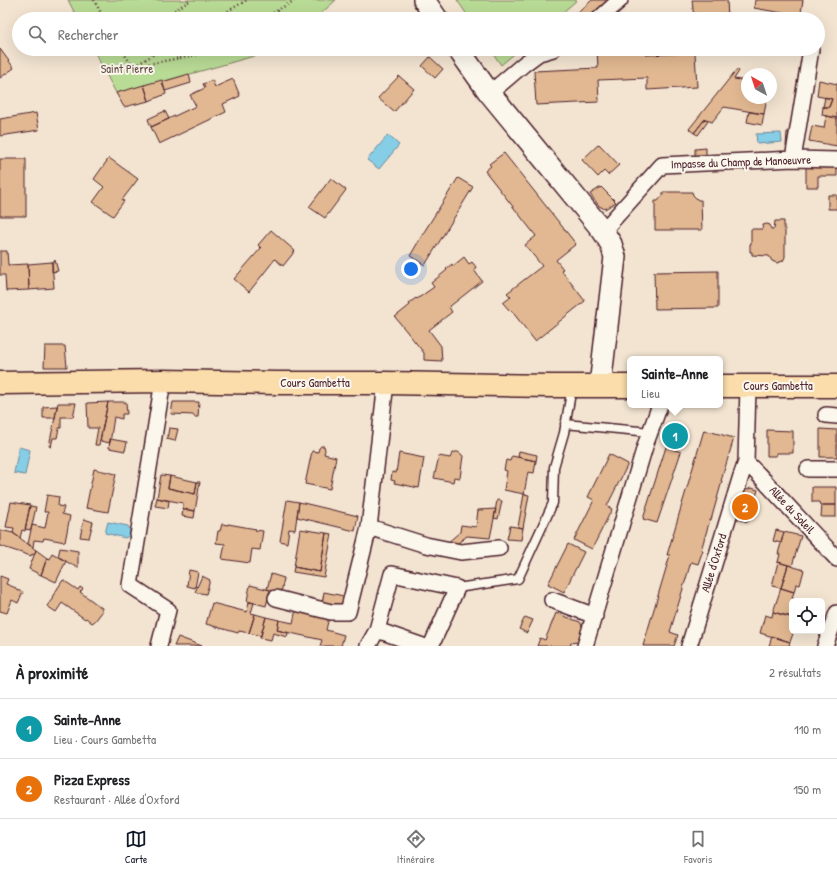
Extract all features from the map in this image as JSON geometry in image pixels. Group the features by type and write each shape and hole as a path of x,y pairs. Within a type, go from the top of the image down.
{"main road":[{"path":"424,0 432,12"},
{"path":"463,56 490,93 604,231 612,244 615,257 600,386"},
{"name":"Cours Gambetta","path":"0,383 163,381 627,386"},
{"name":"Cours Gambetta","path":"723,386 837,386"}],"street":[{"path":"607,12 620,0"},
{"path":"490,93 535,56"},
{"path":"793,159 810,56"},
{"name":"Impasse du Champ de Manoeuvre","path":"604,231 662,164 793,159 837,160"},
{"path":"159,646 168,610 130,585 163,381"},
{"path":"276,598 331,612 348,612 369,527 386,383"},
{"name":"Allée d'Oxford","path":"689,646 746,462 748,386"},
{"path":"585,646 650,432 659,408"},
{"name":"Allée du Soleil","path":"746,462 837,559"},
{"path":"808,468 837,469"},
{"path":"369,527 426,545 461,552 499,548"},
{"path":"368,646 377,630 392,574 456,588 431,646"},
{"path":"552,600 595,616"},
{"path":"825,646 837,613"},
{"path":"377,630 423,646"}],"lane":[{"path":"456,588 518,579 553,503 554,468 564,433 572,386"},
{"path":"565,424 650,432"}],"path":[{"path":"94,0 100,12"},
{"path":"171,12 191,0"},
{"path":"226,12 246,0"},
{"path":"275,12 295,0"},
{"path":"126,56 133,67"},
{"path":"133,67 152,56"},
{"path":"133,67 195,56"}],"green space":[{"path":"68,0 336,0 323,12 74,12"},
{"path":"457,0 577,0 563,12 465,12"},
{"name":"Saint Pierre","path":"97,56 254,56 162,82 116,93"},
{"path":"495,56 512,56 501,65"}],"water":[{"path":"781,133 782,142 757,144 756,134"},
{"path":"388,135 399,145 379,169 367,160"},
{"path":"19,447 30,450 25,475 14,473"},
{"path":"108,522 128,526 130,530 129,536 125,538 105,533"}],"building":[{"path":"592,0 613,0 600,12 579,12"},
{"path":"692,0 727,0 728,12 693,12"},
{"path":"755,0 803,0 801,12 777,12 754,8"},
{"path":"0,49 14,68 0,78"},
{"path":"597,56 695,56 697,87 647,90 647,78 598,80 599,102 536,105 534,71 598,68"},
{"path":"430,57 443,69 435,78 422,66"},
{"path":"737,69 739,71 734,79 741,80 741,104 766,104 764,114 724,107 712,122 705,119 694,133 689,129"},
{"path":"189,74 191,83 165,91 162,82"},
{"path":"399,76 414,89 394,112 378,98"},
{"path":"233,79 240,96 223,104 226,112 159,144 151,127 196,106 190,95 205,88 203,84 212,80 215,87"},
{"path":"162,80 166,94 149,101 144,85"},
{"path":"819,80 837,84 837,118 822,115 823,107 829,107 832,99 817,96"},
{"path":"144,85 149,101 124,107 116,93"},
{"path":"825,97 832,99 829,107 823,107"},
{"path":"165,111 169,119 151,127 148,119"},
{"path":"749,112 764,114 762,125 747,122"},
{"path":"36,113 39,130 0,136 0,119"},
{"path":"826,116 837,118 837,146 809,141 812,126 824,128"},
{"path":"705,119 709,120 698,135 694,133"},
{"path":"787,132 794,133 792,147 786,146"},
{"path":"599,144 619,165 608,175 604,171 598,177 582,160"},
{"path":"706,148 706,159 695,159 695,149"},
{"path":"504,153 576,244 556,260 563,269 561,270 585,301 535,341 511,310 510,311 503,303 511,297 507,293 542,266 525,245 536,236 485,171 491,166 489,164"},
{"path":"109,158 138,179 122,200 124,201 113,216 93,202 104,187 94,179"},
{"path":"0,159 26,159 26,216 0,216"},
{"path":"806,166 837,166 837,176 818,176 818,187 806,187"},
{"path":"331,178 346,190 325,218 309,207"},
{"path":"458,178 473,187 425,265 410,256"},
{"path":"601,187 616,202 605,209 599,206 590,194"},
{"path":"663,192 692,192 698,200 701,200 702,230 655,230 655,201 658,201 663,195"},
{"path":"828,195 837,195 837,209 828,209"},
{"path":"775,221 784,221 785,229 785,257 783,261 777,263 772,261 769,256 752,255 752,252 750,252 751,229 762,229 763,225 767,224 770,225 771,229 774,229"},
{"path":"271,230 295,251 283,266 275,259 249,292 234,279 261,248 258,245"},
{"path":"0,251 7,251 8,265 28,264 29,290 6,291 5,275 0,275"},
{"path":"464,257 469,264 472,262 476,267 474,270 482,281 449,307 452,312 429,330 441,346 442,361 424,360 424,353 395,317 410,305 409,303 434,287 431,283 452,264 453,266"},
{"path":"55,260 58,271 52,272 52,262"},
{"path":"52,262 54,288 29,290 28,264"},
{"path":"718,271 718,308 655,309 654,272"},
{"path":"45,346 65,346 67,367 44,367"},
{"path":"108,402 126,402 127,414 122,414 122,419 114,417 110,443 100,441"},
{"path":"108,402 99,445 95,445 98,428 88,428 87,403"},
{"path":"173,402 199,402 198,417 194,417 194,415 171,414"},
{"path":"58,403 76,403 73,417 61,417 61,428 59,428 57,438 53,438 51,447 49,446"},
{"path":"57,406 55,418 43,418 43,407"},
{"path":"675,427 682,430 674,445 667,441"},
{"path":"169,428 178,429 175,441 167,439"},
{"path":"820,429 837,430 837,457 820,457"},
{"path":"704,430 734,438 701,550 703,550 698,564 691,562 670,632 678,635 674,646 643,646 670,555 667,555"},
{"path":"767,430 793,431 793,453 776,453 776,456 767,456"},
{"path":"110,439 127,442 125,451 109,448"},
{"path":"321,446 324,446 324,454 336,457 330,489 305,484 312,451 318,452"},
{"path":"666,447 681,452 657,523 643,519"},
{"path":"519,451 537,455 536,461 518,457"},
{"path":"455,452 458,452 463,456 460,478 454,477 453,482 434,478 439,456 450,458"},
{"path":"399,453 424,458 419,488 394,483 395,481 391,480 392,472 396,473"},
{"path":"609,454 628,464 607,506 612,509 592,549 574,540 594,500 588,497"},
{"path":"512,456 536,461 534,473 528,472 524,494 504,490 507,471 504,470 506,460 510,461"},
{"path":"94,469 116,474 108,512 86,508"},
{"path":"161,475 170,476 168,488 195,494 197,482 200,482 195,511 183,509 183,503 157,498"},
{"path":"170,476 197,482 195,494 168,488"},
{"path":"812,487 836,487 836,505 820,505 819,502 812,502"},
{"path":"751,488 758,490 748,522 734,518 744,491"},
{"path":"524,494 529,495 523,528 518,527"},
{"path":"47,495 59,497 58,506 64,507 62,514 70,516 65,542 44,538 43,541 34,540 33,547 28,544 32,525 45,528 48,512 44,512"},
{"path":"157,498 169,501 168,508 155,506"},
{"path":"287,500 299,502 295,530 289,529 287,543 280,541"},
{"path":"497,500 502,501 498,519 494,518"},
{"path":"11,502 30,505 25,531 22,530 20,538 13,533 14,528 6,527"},
{"path":"299,502 358,516 355,531 297,517"},
{"path":"822,505 836,505 836,517 821,517"},
{"path":"30,506 36,507 31,530 25,529"},
{"path":"183,509 195,511 194,518 182,516"},
{"path":"496,509 490,538 467,536 454,546 446,544 460,532 461,525 476,527 478,510"},
{"path":"84,519 93,522 89,538 80,537"},
{"path":"222,524 263,531 260,550 252,549 250,563 222,559 225,544 216,543 218,531 220,531"},
{"path":"510,526 523,528 521,540 507,539"},
{"path":"300,529 326,533 320,572 294,567"},
{"path":"0,530 13,533 36,550 34,555 32,554 31,556 0,546"},
{"path":"776,530 784,532 781,543 773,541"},
{"path":"784,532 801,536 792,566 778,562 780,554 778,554"},
{"path":"326,533 332,534 324,577 293,572 294,567 320,572"},
{"path":"568,544 584,552 564,592 548,584"},
{"path":"60,548 78,551 78,568 58,557"},
{"path":"36,550 47,558 41,575 29,569"},
{"path":"52,553 66,561 56,582 41,575 47,558 50,559"},
{"path":"778,562 788,565 781,588 772,586"},
{"path":"788,565 804,570 800,585 796,584 794,592 781,588"},
{"path":"189,570 198,572 195,588 187,586"},
{"path":"271,574 284,578 281,593 267,589"},
{"path":"0,576 8,579 6,584 23,592 18,603 12,600 7,613 0,611"},
{"path":"202,576 210,580 206,594 195,592"},
{"path":"63,580 78,590 80,587 83,589 80,592 102,608 102,612 95,621 92,623 62,603 56,612 47,606"},
{"path":"250,585 270,590 266,606 247,601"},
{"path":"781,588 794,592 792,598 789,598 789,617 773,612"},
{"path":"324,592 344,596 342,609 322,604"},
{"path":"249,602 254,603 251,613 255,614 249,633 239,631 238,633 206,624 212,603 247,612"},
{"path":"296,609 329,617 326,630 344,635 341,646 320,646 322,640 277,630 279,620 293,623"},
{"path":"773,612 789,616 789,634 793,634 790,642 760,633 765,615 772,617"},
{"path":"556,613 580,622 583,628 578,642 571,643 570,646 537,646 540,638 545,640"},
{"path":"255,614 266,617 261,636 249,633"},
{"path":"266,617 279,620 277,630 288,633 287,637 273,633 271,640 260,638"},
{"path":"525,617 533,620 527,633 519,629"},
{"path":"772,636 790,642 789,646 769,646"},
{"path":"178,637 202,646 174,646"}],"place":[{"name":"Sainte-Anne","path":"675,436"},
{"name":"Pizza Express","path":"745,507"}]}
